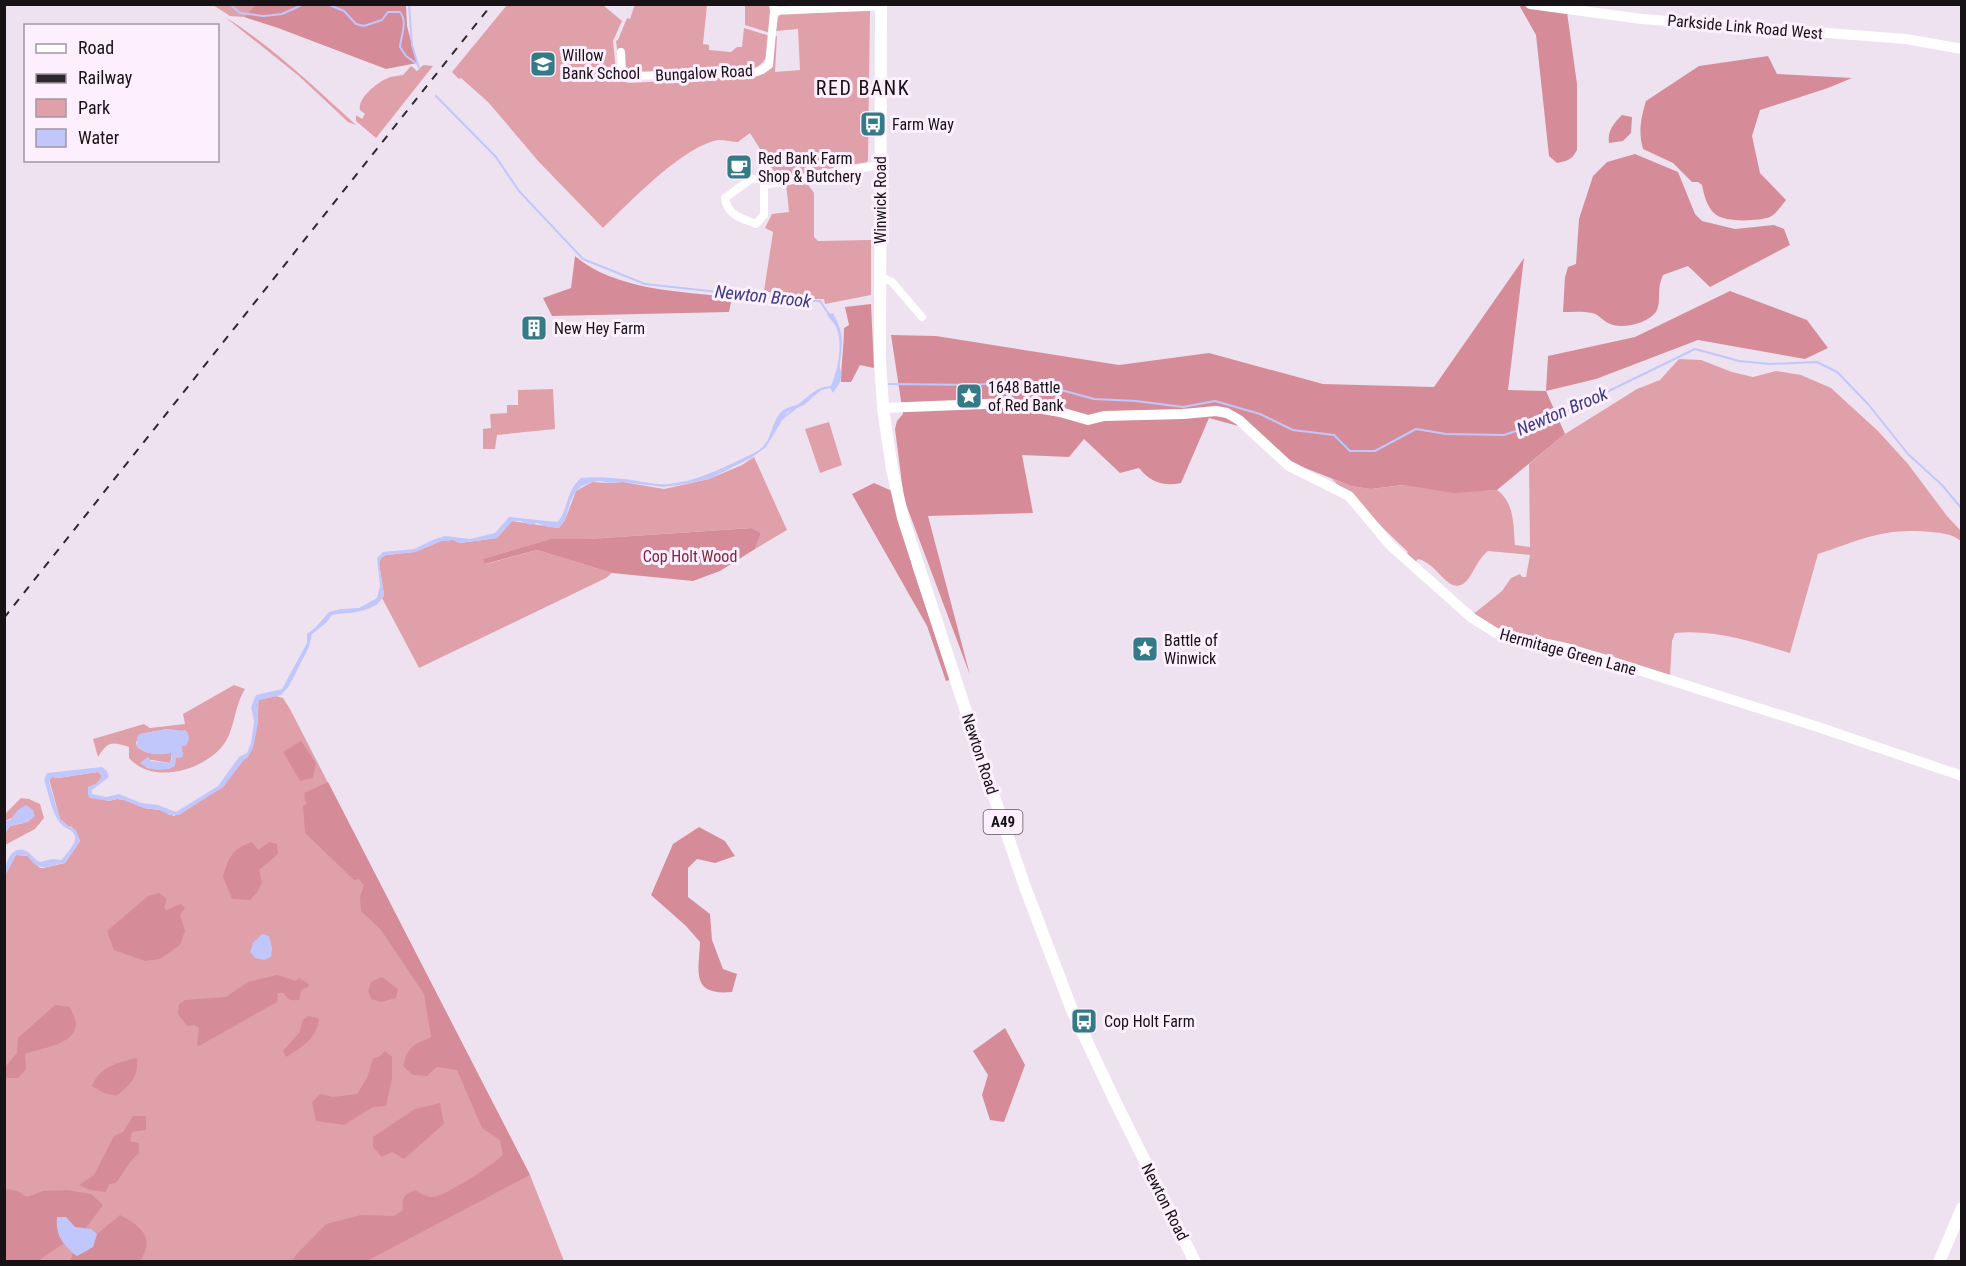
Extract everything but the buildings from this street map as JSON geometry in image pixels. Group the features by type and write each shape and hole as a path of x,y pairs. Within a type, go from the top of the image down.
{"main road":[{"name":"Winwick Road","path":"880,5 880,360"},
{"name":"Newton Road","path":"880,360 883,408 892,469 911,545 1025,887 1072,1010 1195,1262"},
{"path":"1939,1262 1962,1208"}],"street":[{"name":"Parkside Link Road West","path":"1530,4 1642,19 1906,39 1962,49"},
{"path":"774,8 880,5"},
{"name":"Bungalow Road","path":"621,52 622,71 628,76 754,73 769,65 774,8"},
{"path":"756,179 751,179 725,198 729,211 756,224 764,215 764,185 880,165"},
{"path":"880,276 892,282 922,317"},
{"name":"Hermitage Green Lane","path":"883,408 1009,403 1060,412 1088,420 1104,416 1216,411 1227,413 1239,420 1289,466 1349,496 1391,546 1472,618 1496,633 1566,648 1610,661 1818,727 1962,776"}],"green space":[{"path":"257,4 406,5 407,26 417,63 386,69 244,17"},
{"path":"635,4 707,5 703,44 709,45 709,50 731,52 737,47 742,47 744,28 770,36 766,57 753,69 718,76 621,78 616,41 627,18 630,19"},
{"path":"213,5 257,5 244,17 230,16"},
{"path":"507,5 603,5 622,21 613,41 617,80 629,83 758,76 769,70 774,36 777,36 775,72 800,70 798,29 776,31 778,17 781,14 870,11 868,160 778,178 750,133 738,142 719,140 705,144 674,163 603,228 539,162 489,103 452,72"},
{"path":"745,5 771,5 770,33 745,25"},
{"path":"1519,5 1566,5 1577,84 1577,150 1571,158 1564,162 1557,163 1549,156 1536,35"},
{"path":"225,17 276,54 356,125 348,122 299,76"},
{"path":"1768,56 1777,74 1852,78 1760,110 1752,136 1760,173 1786,200 1770,217 1750,220 1726,219 1715,214 1710,208 1702,185 1692,182 1673,163 1643,149 1640,130 1644,107 1646,101 1699,66"},
{"path":"423,65 433,66 376,138 356,121 356,115 362,119 365,114 360,110 360,106 365,96 374,87 390,77 403,75 411,66 417,71"},
{"path":"1622,115 1632,117 1631,133 1623,141 1609,143 1610,131"},
{"path":"1635,154 1678,172 1695,214 1702,221 1735,229 1774,225 1784,229 1790,245 1710,287 1688,266 1663,275 1656,312 1640,323 1619,326 1608,323 1592,313 1563,312 1565,277 1568,267 1576,264 1579,219 1593,176 1607,162"},
{"path":"805,180 814,193 814,237 818,241 871,240 871,295 825,304 824,299 806,299 764,291 773,232 765,228 772,214 789,212 786,183"},
{"path":"575,256 609,276 629,283 671,291 732,297 729,312 552,316 543,298 571,288"},
{"path":"1524,258 1508,390 1546,391 1565,434 1497,490 1454,493 1403,485 1371,489 1351,486 1305,468 1276,453 1253,430 1209,418 1181,483 1158,482 1148,477 1139,468 1120,473 1084,439 1069,457 1022,455 1033,513 928,516 970,675 904,499 895,429 897,421 903,414 891,335 936,336 1119,365 1209,353 1323,384 1434,387"},
{"path":"1730,291 1807,320 1828,348 1805,359 1698,340 1596,379 1546,391 1548,356 1635,337"},
{"path":"871,304 874,368 860,365 851,382 841,382 844,328 849,325 845,307"},
{"path":"1679,359 1701,360 1753,377 1776,371 1801,375 1831,388 1878,431 1908,464 1961,531 1961,541 1943,533 1899,531 1873,536 1818,554 1790,653 1719,635 1675,633 1672,641 1670,676 1512,635 1471,616 1502,591 1511,578 1520,574 1526,577 1530,555 1488,551 1464,584 1453,585 1425,562 1418,559 1415,563 1406,555 1408,552 1332,479 1351,486 1371,489 1404,485 1454,492 1497,490 1503,495 1510,508 1515,545 1530,547 1529,464 1565,434 1637,389 1660,380"},
{"path":"553,389 555,429 497,435 495,449 483,449 483,429 491,428 490,414 507,413 507,405 518,405 518,390"},
{"path":"829,422 842,465 820,473 805,429"},
{"path":"754,457 787,530 755,549 761,533 752,528 588,539 550,539 484,559 486,564 537,550 612,573 606,578 419,668 382,598 384,595 379,563 386,555 415,552 441,541 453,540 460,543 497,538 512,521 559,528 565,520 576,491 592,482 623,482 664,489 709,479 742,465"},
{"path":"874,483 892,491 913,569 950,680 946,681 927,626 852,494"},
{"name":"Cop Holt Wood","path":"752,528 761,533 755,549 720,571 693,581 612,573 537,550 485,564 483,559 550,539 588,539"},
{"path":"234,685 245,689 226,741 207,760 194,767 165,773 152,771 139,766 129,758 129,747 118,744 110,744 98,757 93,739 144,724 150,728 185,724 183,714","holes":["167,729 180,732 185,730 179,750 169,769 147,768 143,761 146,759 170,763 172,754 170,752 153,754 137,747 136,742 141,734"]},
{"path":"276,696 283,698 290,709 530,1175 564,1261 5,1261 4,876 16,855 28,856 40,868 43,868 65,863 80,841 72,827 60,819 49,779 98,772 102,776 88,795 109,801 124,800 174,816 223,787 243,760 248,757 258,722 256,704 259,700"},
{"path":"301,741 316,763 313,778 300,781 283,752"},
{"path":"328,782 530,1175 367,1261 292,1261 326,1224 361,1215 394,1216 403,1210 402,1202 408,1193 415,1190 426,1196 437,1196 472,1178 503,1155 500,1140 482,1128 457,1070 437,1067 427,1076 413,1075 403,1066 412,1047 431,1037 424,994 381,930 361,911 360,897 364,885 359,879 354,880 305,833 303,806 307,803 304,793"},
{"path":"21,798 40,804 44,818 35,829 5,845 5,833 10,826 24,823 14,817 5,821 5,814"},
{"path":"699,827 725,841 735,856 715,863 697,859 688,868 688,897 710,914 712,940 723,969 737,974 732,992 709,990 703,986 699,972 700,942 686,926 651,895 673,844"},
{"path":"252,842 258,850 269,842 277,844 278,854 259,870 262,882 250,900 232,899 223,877 227,865 235,851"},
{"path":"159,893 167,899 164,907 166,910 181,904 185,908 180,915 185,931 180,945 160,959 145,961 114,950 107,931 148,896"},
{"path":"277,975 296,981 299,978 309,984 308,987 302,989 299,1000 290,999 284,993 278,993 277,1002 199,1046 197,1045 199,1028 194,1025 187,1026 178,1014 179,1004 185,1000 226,997 248,982"},
{"path":"382,977 398,989 396,998 381,1002 371,999 368,991 371,982"},
{"path":"55,1005 70,1007 76,1023 74,1032 63,1042 25,1054 26,1069 18,1078 7,1078 5,1076 6,1066 17,1053 18,1038"},
{"path":"308,1016 319,1018 316,1031 303,1046 286,1057 283,1051 299,1033 303,1020"},
{"path":"1005,1028 1025,1065 1004,1122 990,1120 982,1095 988,1075 973,1051"},
{"path":"385,1051 392,1057 392,1079 386,1106 373,1107 344,1125 316,1121 312,1102 320,1094 333,1097 357,1094 367,1078 373,1058 379,1057"},
{"path":"137,1058 135,1075 116,1096 104,1093 92,1086 104,1070"},
{"path":"440,1103 444,1124 404,1159 392,1152 382,1157 373,1147 373,1137 415,1109"},
{"path":"133,1116 146,1116 146,1130 132,1132 130,1141 139,1143 139,1153 116,1183 109,1184 106,1192 90,1190 79,1185 94,1175 114,1136 123,1132"},
{"path":"5,1189 17,1191 27,1197 43,1191 67,1190 91,1194 103,1205 86,1228 38,1261 5,1262"},
{"path":"120,1215 140,1228 144,1234 147,1246 140,1261 70,1262 73,1253 77,1256 93,1247 97,1234"}],"water":[{"path":"833,313 842,337 839,383 833,393 830,388 821,390 804,405 787,412 766,447 751,458 709,479 679,485 663,487 623,482 592,482 576,491 565,520 559,528 512,521 497,538 460,543 453,540 441,541 415,552 386,555 379,563 384,596 369,609 332,615 312,634 309,647 289,686 281,695 259,700 256,704 258,722 253,748 223,787 179,815 169,815 160,810 144,808 124,800 109,801 90,798 88,787 101,778 98,772 52,777 49,782 60,819 76,830 80,841 65,863 40,867 28,856 16,855 5,876 8,860 13,852 22,850 28,852 40,862 52,859 61,860 74,842 74,834 61,824 53,809 44,780 47,773 102,767 107,771 109,777 92,790 92,794 106,797 119,794 141,803 158,805 176,812 218,786 239,757 247,753 254,722 251,707 256,695 282,689 307,643 307,634 329,612 359,608 377,598 380,586 377,558 383,552 414,549 445,536 470,539 495,533 509,517 557,522 561,518 572,489 581,478 613,478 668,484 691,480 760,449 768,440 782,411 800,403 818,389 831,386 840,347 838,332 827,314"},
{"path":"167,729 187,731 189,739 186,746 182,746 183,757 176,758 175,766 167,769 157,770 144,766 140,763 148,757 151,761 170,763 172,757 171,753 153,754 137,747 137,737 140,734"},
{"path":"26,805 33,810 35,816 28,822 10,826 5,833 5,821 10,820 18,810"},
{"path":"262,934 269,936 272,948 271,957 264,960 255,958 250,952 253,943"},
{"path":"57,1217 66,1217 75,1227 91,1229 97,1234 93,1247 77,1256 72,1252 64,1244 59,1234"}],"waterway":[{"path":"230,4 240,13 263,16"},
{"path":"264,16 282,14 304,4"},
{"path":"327,4 344,11 356,24 364,26 382,20 388,12 400,12 404,20 400,47 406,56 417,64"},
{"name":"Newton Brook","path":"409,4 412,45 419,68"},
{"name":"Newton Brook","path":"436,96 496,157 519,191 583,259 645,284 800,301 820,301 830,316"},
{"name":"Newton Brook","path":"889,384 976,385 1010,381 1032,382 1094,399 1183,407 1215,401 1260,414 1293,430 1334,435 1350,451 1375,451 1416,429 1446,434 1504,435 1549,420 1695,349 1739,361 1770,364 1817,362 1837,372 1868,404 1908,454 1942,485 1962,509"},
{"name":"Newton Brook","path":"778,422 797,407"},
{"name":"Newton Brook","path":"257,714 258,699"}],"railway":[{"path":"4,618 492,4"}],"place":[{"name":"Willow Bank School","path":"543,64"},
{"name":"Farm Way","path":"873,124"},
{"name":"Red Bank Farm Shop & Butchery","path":"739,167"},
{"name":"New Hey Farm","path":"534,328"},
{"name":"1648 Battle of Red Bank","path":"969,396"},
{"name":"Battle of Winwick","path":"1145,649"},
{"name":"Cop Holt Farm","path":"1084,1021"}],"district":[{"name":"RED BANK","path":"863,88"}]}
